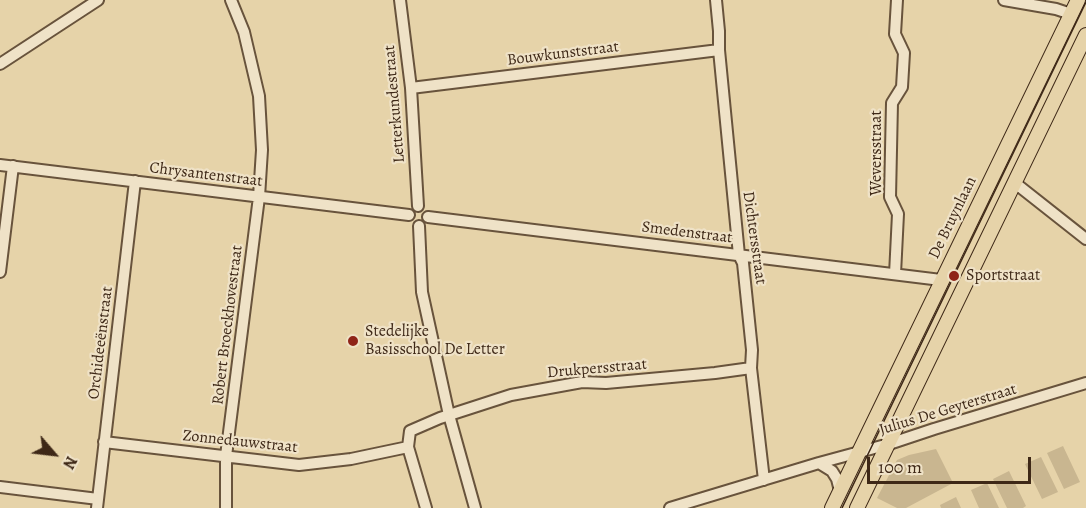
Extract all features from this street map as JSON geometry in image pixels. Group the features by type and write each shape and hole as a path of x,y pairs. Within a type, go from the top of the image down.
{"main road":[{"name":"De Bruynlaan","path":"832,508 1078,0"},
{"path":"857,508 1086,35"}],"street":[{"path":"0,64 99,0"},
{"name":"Robert Broeckhovestraat","path":"226,508 226,456 259,197 262,150 259,96 244,32 231,0"},
{"name":"Letterkundestraat","path":"400,0 411,88 418,206"},
{"name":"Dichtersstraat","path":"716,0 718,50 739,255 745,274 752,350 751,368 764,480"},
{"name":"Weversstraat","path":"896,274 898,214 890,197 892,103 902,87 904,53 895,34 897,0"},
{"path":"1005,0 1071,14"},
{"name":"Bouwkunststraat","path":"411,88 718,50"},
{"name":"Chrysantenstraat","path":"0,165 409,215"},
{"path":"0,272 13,166"},
{"name":"Orchideeënstraat","path":"97,504 135,182"},
{"path":"1015,183 1086,239"},
{"path":"418,206 426,209 428,217 425,223 419,226 412,223 409,215 412,208 418,206"},
{"name":"Smedenstraat","path":"428,217 941,280"},
{"path":"419,226 422,292 449,415 475,508"},
{"name":"Drukpersstraat","path":"449,415 511,395 582,382 606,384 751,368"},
{"name":"Julius De Geyterstraat","path":"670,508 1086,383"},
{"path":"426,508 408,447 410,431 449,415"},
{"name":"Zonnedauwstraat","path":"104,442 299,465 351,459 408,447"},
{"path":"819,463 832,471 840,491"},
{"path":"0,487 97,504"}],"shaded area":[{"path":"1063,446 1080,482 1064,489 1047,453"},
{"path":"936,449 953,483 906,508 897,508 877,498 897,460"},
{"path":"1041,457 1058,492 1042,499 1025,464"},
{"path":"1009,471 1026,506 1023,508 1007,508 993,479"},
{"path":"987,483 999,508 979,508 971,490"},
{"path":"956,497 961,508 941,508 940,505"}],"tram line":[{"path":"842,508 1086,2"}],"place":[{"name":"Sportstraat","path":"954,276"},
{"name":"Stedelijke Basisschool De Letter","path":"353,341"}]}
